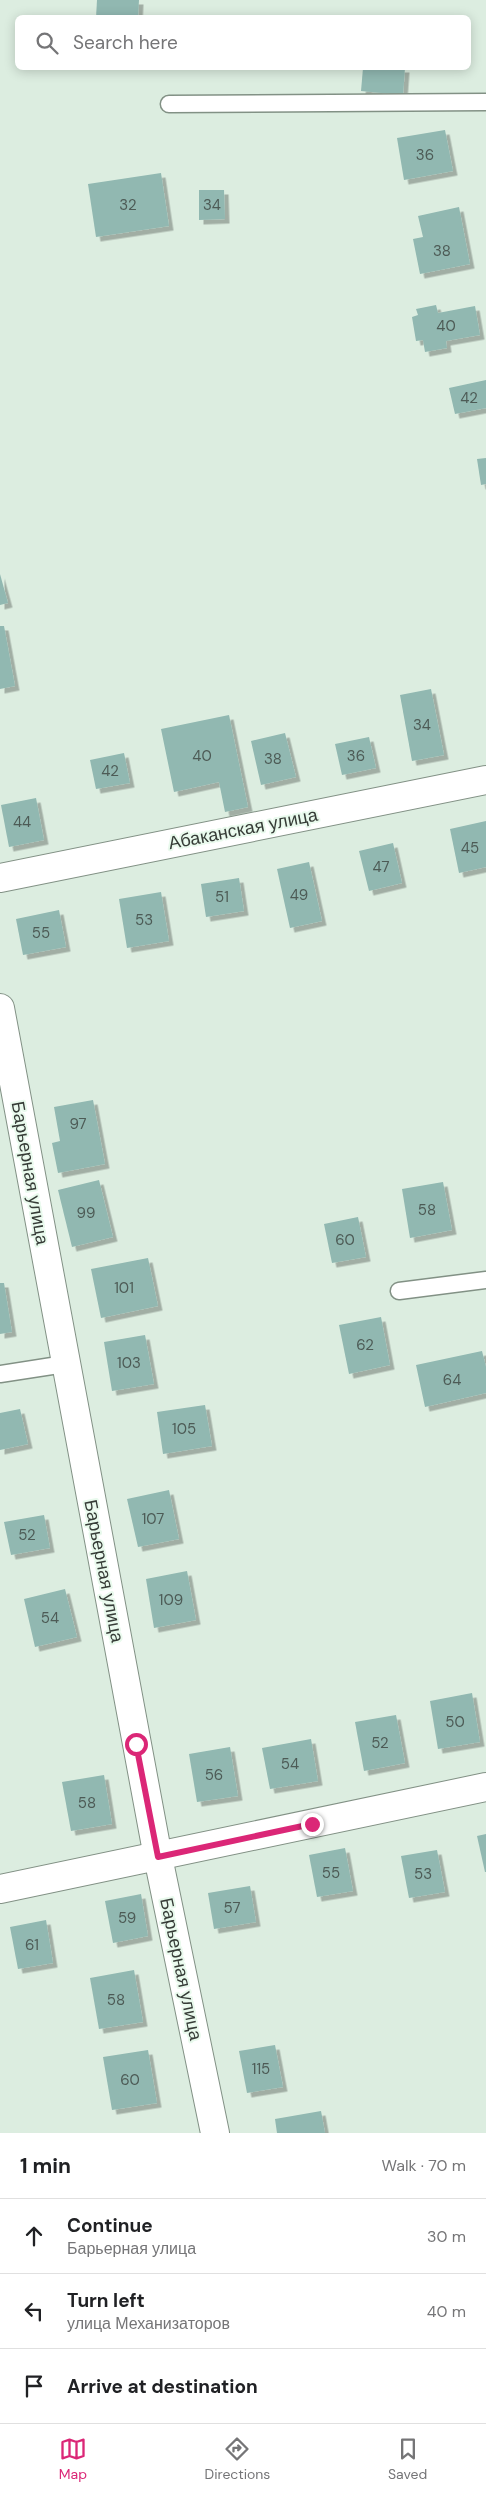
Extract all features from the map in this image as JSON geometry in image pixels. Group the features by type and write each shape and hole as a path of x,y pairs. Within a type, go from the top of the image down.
{"street":[{"name":"Абаканская улица","path":"0,878 486,780"},
{"name":"Барьерная улица","path":"0,1008 158,1857 215,2133"},
{"path":"0,1889 486,1787"}],"lane":[{"path":"169,104 486,102"},
{"path":"399,1291 486,1280"},
{"path":"0,1374 65,1364"}],"building":[{"path":"97,0 139,0 138,15 96,15"},
{"path":"363,70 405,70 403,95 361,91"},
{"path":"445,130 453,171 404,180 397,138"},
{"path":"161,173 169,226 96,237 88,184"},
{"path":"199,190 224,190 225,219 199,220"},
{"path":"459,207 470,264 420,274 413,239 423,237 418,216"},
{"path":"436,305 438,313 475,306 480,335 446,341 447,348 425,352 423,340 416,341 412,317 418,315 416,309"},
{"path":"486,380 486,408 455,414 449,388"},
{"path":"486,458 486,484 481,485 477,459"},
{"path":"0,574 8,603 0,605"},
{"path":"0,626 4,626 15,686 0,689"},
{"path":"431,689 444,755 412,761 400,695"},
{"path":"229,715 248,807 225,812 219,782 174,792 161,729"},
{"path":"285,733 296,777 261,785 251,741"},
{"path":"369,737 376,768 342,775 335,744"},
{"path":"124,753 130,783 96,789 90,760"},
{"path":"36,798 44,840 9,847 1,805"},
{"path":"486,821 486,867 459,873 450,829"},
{"path":"393,843 402,883 369,891 359,851"},
{"path":"309,862 322,921 290,928 277,869"},
{"path":"239,878 244,911 206,917 201,884"},
{"path":"161,892 169,941 127,948 119,899"},
{"path":"59,910 66,947 23,955 16,919"},
{"path":"93,1100 105,1164 58,1173 52,1143 60,1141 54,1107"},
{"path":"99,1180 113,1237 72,1247 58,1190"},
{"path":"443,1182 452,1230 410,1238 402,1189"},
{"path":"358,1217 366,1257 332,1263 324,1224"},
{"path":"148,1258 158,1306 101,1318 91,1269"},
{"path":"0,1283 4,1283 12,1332 0,1334"},
{"path":"381,1317 390,1365 349,1374 339,1325"},
{"path":"145,1335 154,1384 112,1391 104,1342"},
{"path":"482,1351 486,1367 486,1393 425,1407 416,1365"},
{"path":"205,1405 212,1446 163,1454 157,1412"},
{"path":"20,1409 28,1444 0,1450 0,1413"},
{"path":"169,1490 179,1539 138,1547 127,1499"},
{"path":"44,1515 50,1548 11,1555 4,1522"},
{"path":"187,1571 196,1620 154,1628 146,1579"},
{"path":"65,1589 77,1637 35,1647 24,1599"},
{"path":"472,1693 480,1742 438,1749 430,1701"},
{"path":"396,1715 405,1763 364,1771 355,1722"},
{"path":"311,1739 318,1781 270,1789 262,1748"},
{"path":"230,1747 238,1796 197,1802 189,1754"},
{"path":"104,1775 112,1824 71,1831 62,1782"},
{"path":"486,1834 486,1872 485,1872 477,1836"},
{"path":"345,1848 353,1891 317,1897 309,1855"},
{"path":"437,1850 445,1892 409,1898 401,1856"},
{"path":"250,1886 256,1922 214,1929 208,1893"},
{"path":"141,1894 148,1936 113,1943 105,1901"},
{"path":"46,1920 53,1963 18,1969 10,1927"},
{"path":"134,1970 143,2022 99,2029 90,1978"},
{"path":"275,2045 283,2087 247,2093 239,2051"},
{"path":"148,2050 157,2103 112,2110 103,2057"},
{"path":"321,2111 325,2133 277,2133 275,2119"}],"route":[{"path":"136,1744 158,1857 312,1824"}]}
